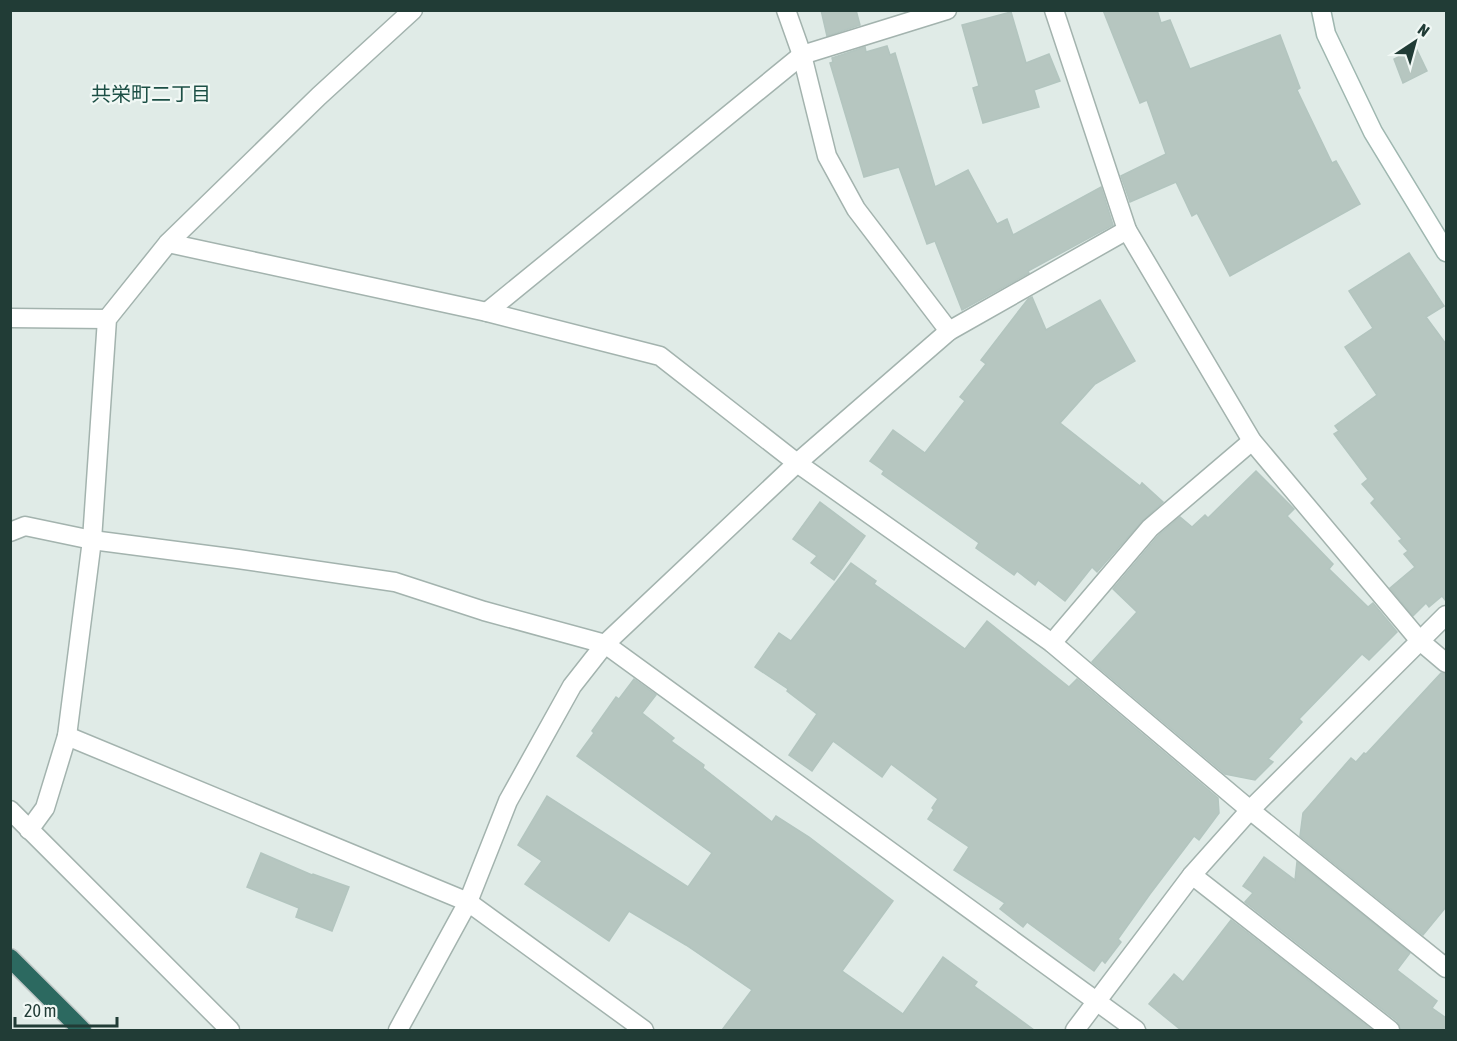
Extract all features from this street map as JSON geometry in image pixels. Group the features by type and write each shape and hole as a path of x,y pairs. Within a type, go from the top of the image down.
{"highway":[{"path":"10,958 82,1030"}],"street":[{"path":"29,830 45,808 67,736 92,540 106,319 168,243 319,96 413,10"},
{"path":"786,10 802,55 827,156 856,209 949,331"},
{"path":"487,312 802,55 947,10"},
{"path":"1054,10 1127,230 1252,441 1420,642 1446,663"},
{"path":"1321,10 1326,34 1373,132 1446,252"},
{"path":"398,1030 468,902 508,801 572,686 605,644 796,463 949,331 1127,230"},
{"path":"168,243 487,312 660,356 796,463 1052,643 1250,810 1446,968"},
{"path":"10,318 106,319"},
{"path":"1052,643 1150,528 1252,441"},
{"path":"10,532 25,526 92,540 395,582 605,644 1136,1030"},
{"path":"1075,1030 1192,875 1250,810 1446,615"},
{"path":"67,736 468,902 644,1030"},
{"path":"10,810 230,1030"},
{"path":"1192,875 1390,1030"}],"building":[{"path":"821,10 856,10 860,25 827,36"},
{"path":"1103,10 1157,10 1161,23 1170,20 1190,69 1280,35 1300,88 1297,90 1332,163 1336,161 1360,204 1230,276 1197,213 1192,216 1176,182 1130,202 1121,176 1166,154 1147,100 1140,103"},
{"path":"1011,12 1026,63 1049,54 1060,81 1034,90 1039,107 983,123 973,88 979,86 962,25"},
{"path":"887,46 890,55 895,53 935,187 968,170 997,224 1007,219 1013,235 1101,187 1113,225 962,310 935,241 927,244 899,167 864,177 830,63 833,62 832,58 865,47 866,52"},
{"path":"1416,48 1427,71 1403,83 1394,59"},
{"path":"1409,253 1444,306 1426,317 1446,344 1446,601 1442,596 1429,607 1426,603 1413,616 1390,588 1415,567 1404,554 1408,551 1399,541 1402,539 1371,503 1375,499 1362,484 1368,479 1334,434 1339,431 1335,426 1377,395 1345,347 1373,328 1349,291"},
{"path":"1032,297 1046,330 1100,300 1135,361 1095,384 1060,423 1140,486 1142,483 1163,502 1142,521 1097,572 1092,567 1065,601 1038,580 1035,585 1017,571 1014,575 976,548 979,543 882,474 884,471 870,461 893,430 925,453 965,401 960,397 986,364 981,360 1028,299"},
{"path":"1256,471 1294,509 1287,516 1333,564 1329,569 1368,607 1373,603 1397,632 1369,660 1362,654 1299,719 1302,722 1268,759 1273,762 1255,780 1225,774 1092,662 1137,612 1113,589 1158,536 1180,517 1192,527 1205,515 1208,518"},
{"path":"820,502 865,536 834,580 811,563 817,556 793,539"},
{"path":"851,563 876,581 874,584 965,649 987,621 1069,687 1077,679 1218,798 1219,813 1199,840 1194,836 1118,939 1121,942 1105,963 1102,960 1094,971 1027,922 1023,927 1000,909 1005,903 954,870 969,847 928,819 938,799 891,764 882,777 833,741 812,771 789,755 817,714 787,691 788,689 755,667 779,633 791,641"},
{"path":"1441,673 1446,674 1446,907 1423,935 1300,836 1303,813 1351,758 1356,762 1364,753 1366,754"},
{"path":"634,679 656,695 642,713 674,738 671,741 704,765 703,768 772,822 776,816 809,837 893,901 842,971 903,1014 943,957 977,982 974,986 1034,1030 722,1030 752,990 686,945 629,911 609,941 525,884 542,861 518,845 547,796 688,887 712,853 577,756 616,697 619,699"},
{"path":"261,853 312,875 349,887 332,931 296,917 299,908 247,887"},
{"path":"1264,857 1295,880 1297,862 1410,953 1397,970 1437,1001 1432,1008 1446,1018 1446,1030 1401,1030 1397,1021 1245,902 1253,893 1243,886"},
{"path":"1231,920 1372,1030 1181,1030 1149,1004 1174,974 1183,982"}],"district":[{"name":"共栄町二丁目","path":"151,94"}]}
